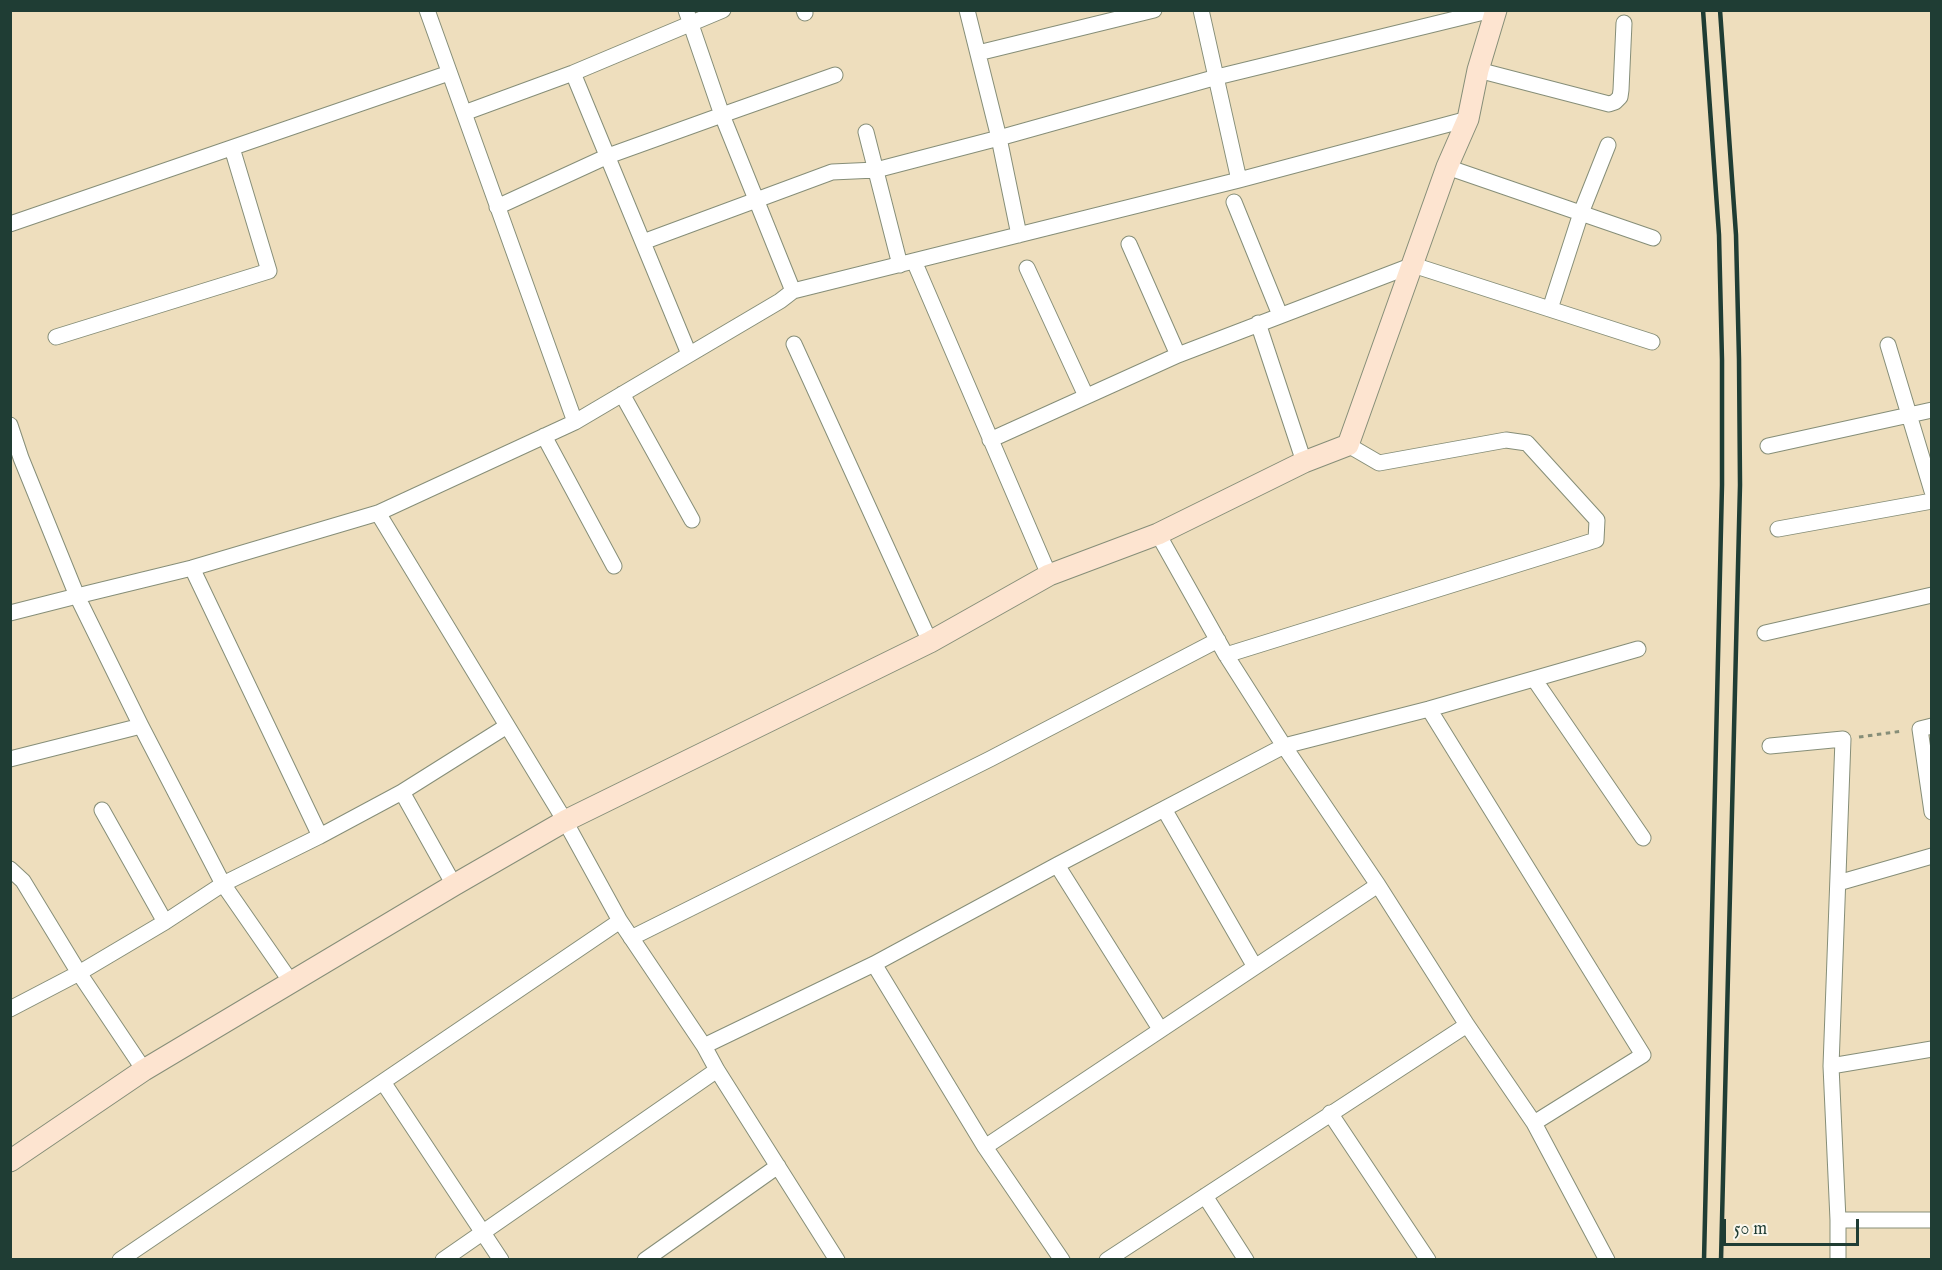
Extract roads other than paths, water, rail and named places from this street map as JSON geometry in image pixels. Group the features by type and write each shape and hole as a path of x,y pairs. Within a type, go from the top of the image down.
{"street":[{"path":"464,113 573,73 688,17 723,10"},
{"path":"967,10 999,138 1019,235"},
{"path":"978,53 1154,10"},
{"path":"1201,10 1239,180"},
{"path":"11,1160 144,1070 565,821 930,642 1049,575 1158,534 1304,462 1348,445 1447,167 1468,119 1494,10 1216,76 999,138 876,170 832,172 643,242"},
{"path":"430,11 449,73 575,422"},
{"path":"688,17 722,115 793,291"},
{"path":"1478,70 1609,104 1620,97 1624,22"},
{"path":"10,224 449,73"},
{"path":"573,73 689,354"},
{"path":"497,207 608,156 835,75"},
{"path":"10,613 192,568 378,513 575,422 780,301 793,291 1239,180 1468,119"},
{"path":"866,132 876,170 907,263 990,440 1049,575"},
{"path":"1550,309 1581,213 1608,146"},
{"path":"56,337 269,271 232,148"},
{"path":"1447,167 1653,238"},
{"path":"1234,202 1280,315"},
{"path":"1129,244 1178,356"},
{"path":"990,440 1178,356 1258,323 1413,265 1652,342"},
{"path":"1027,268 1086,396"},
{"path":"1258,323 1304,462"},
{"path":"794,344 930,642"},
{"path":"1888,345 1932,491"},
{"path":"622,394 692,520"},
{"path":"1768,446 1932,410"},
{"path":"10,425 77,596 141,726 223,884 291,982"},
{"path":"544,436 615,566"},
{"path":"1226,654 1596,540 1598,520 1527,443 1506,440 1379,463 1348,445"},
{"path":"1778,529 1932,501"},
{"path":"378,513 565,821 620,921 704,1046 837,1260"},
{"path":"1158,534 1226,654 1284,746 1534,1123 1607,1260"},
{"path":"192,568 320,836"},
{"path":"1765,633 1932,595"},
{"path":"631,938 990,759 1218,640"},
{"path":"704,1046 874,964 1284,746 1429,709 1638,649"},
{"path":"1534,679 1643,838"},
{"path":"1429,709 1643,1055 1534,1123"},
{"path":"10,759 141,726"},
{"path":"10,1009 79,973 165,922 223,884 402,792 507,726"},
{"path":"1926,728 1932,812"},
{"path":"1770,746 1843,739 1831,1066 1838,1260"},
{"path":"402,792 454,885"},
{"path":"1164,809 1254,967"},
{"path":"102,810 165,922"},
{"path":"1838,883 1932,856"},
{"path":"1057,865 1160,1029"},
{"path":"10,869 23,881 79,973 144,1070"},
{"path":"985,1147 1378,885"},
{"path":"120,1260 620,921"},
{"path":"874,964 985,1147 1062,1260"},
{"path":"1107,1260 1467,1025"},
{"path":"1831,1066 1932,1049"},
{"path":"443,1260 717,1070"},
{"path":"383,1082 501,1260"},
{"path":"1330,1113 1428,1260"},
{"path":"645,1260 778,1166"},
{"path":"1204,1196 1246,1260"},
{"path":"1838,1220 1932,1220"}],"railway":[{"path":"1703,10 1719,235 1722,360 1722,485 1704,1260"},
{"path":"1720,10 1736,235 1740,485 1721,1260"}]}
